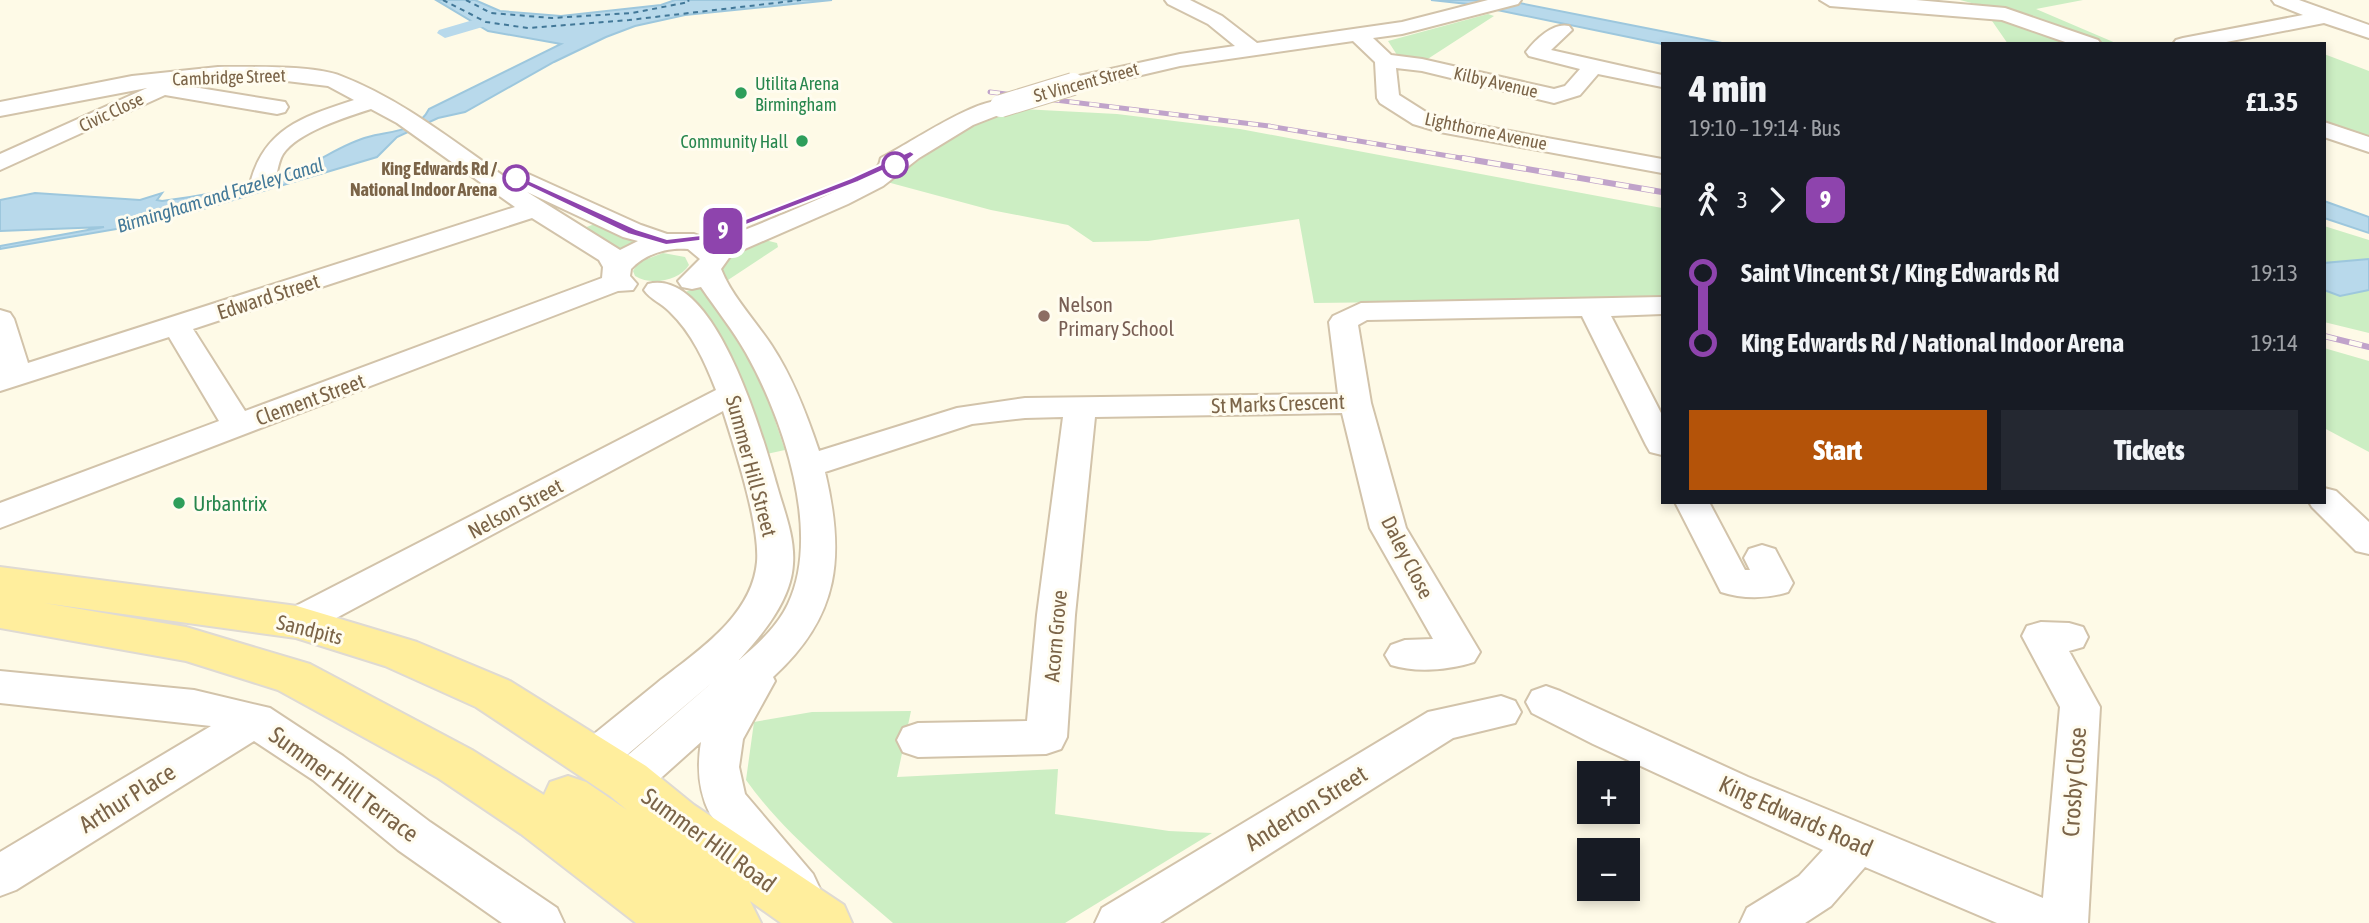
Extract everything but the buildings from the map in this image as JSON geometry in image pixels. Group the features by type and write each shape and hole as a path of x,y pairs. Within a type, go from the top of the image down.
{"main road":[{"name":"Sandpits","path":"0,582 297,622 401,654 493,694 582,789"},
{"path":"0,612 186,644 294,677 455,764 582,789 723,909 734,923"},
{"path":"582,789 678,923"},
{"name":"Summer Hill Road","path":"582,789 676,820 823,921"}],"street":[{"path":"1159,0 1210,30 1254,44"},
{"path":"1175,0 1254,44"},
{"name":"St Vincent Street","path":"658,290 685,285 711,264 722,249 839,199 874,181 910,154 965,120 1001,106 1073,83 1254,44 1402,29 1511,0"},
{"path":"1830,0 1944,4 2005,15 2085,42"},
{"path":"2282,0 2369,32"},
{"path":"2194,42 2325,17"},
{"name":"Kilby Avenue","path":"1562,30 1536,52 1661,81"},
{"path":"1358,35 1385,60"},
{"name":"Kilby Avenue","path":"1385,60 1422,65 1554,96 1566,96 1573,92 1593,66"},
{"name":"Lighthorne Avenue","path":"1385,60 1388,98 1421,119 1440,125 1661,166"},
{"name":"Cambridge Street","path":"0,102 80,93 183,76 244,72 333,80 374,101"},
{"name":"Civic Close","path":"0,163 162,89 183,76"},
{"name":"Civic Close","path":"162,89 277,107"},
{"name":"Cambridge Street","path":"9,123 80,93"},
{"path":"263,180 276,148 293,136 331,117 374,101 405,118 535,209 610,255 618,274 629,288 658,290"},
{"name":"Civic Close","path":"9,123 60,136"},
{"path":"2326,130 2369,145"},
{"name":"St Vincent Street","path":"674,242 703,238 774,212 855,180 910,154"},
{"path":"465,158 537,186 652,240 704,246 711,264 710,282 758,349 775,378 808,466 817,525 816,580 807,605 790,635 771,655 582,789"},
{"name":"Edward Street","path":"8,379 535,209"},
{"name":"Clement Street","path":"0,516 498,330 618,274 631,253 674,242"},
{"name":"Summer Hill Street","path":"582,789 741,634 759,605 775,564 773,534 734,393 721,365 680,303 658,290"},
{"name":"St Marks Crescent","path":"808,466 968,415 1025,408 1355,403 1346,358 1343,322 1361,312 1661,306"},
{"path":"1591,307 1661,443"},
{"path":"0,319 8,379"},
{"path":"177,326 238,426"},
{"name":"Nelson Street","path":"297,622 734,393"},
{"name":"Daley Close","path":"1355,403 1388,528 1460,652 1405,655"},
{"name":"Acorn Grove","path":"918,740 1046,737 1057,604 1080,407"},
{"path":"2326,501 2369,541"},
{"path":"1693,504 1721,559 1766,558"},
{"name":"Crosby Close","path":"2064,923 2080,707 2041,636 2068,637"},
{"path":"771,655 722,738 718,767 725,801 823,921"},
{"name":"Summer Hill Terrace","path":"0,687 194,706 255,720 328,768 414,836 540,923"},
{"name":"King Edwards Road","path":"1546,702 1603,731 1858,844 2050,923"},
{"name":"Anderton Street","path":"1119,923 1443,724 1501,712"},
{"name":"Arthur Place","path":"0,876 255,720"},
{"path":"1763,923 1815,891 1858,844"}],"green space":[{"path":"1960,0 2083,0 2036,9 2113,42 2100,42 2045,22"},
{"path":"1488,14 1494,16 1423,62 1399,58 1388,41"},
{"path":"1990,18 2038,30 2071,42 2007,42"},
{"path":"2326,55 2369,71 2369,140 2326,125"},
{"path":"1022,109 1117,114 1240,129 1661,208 1661,299 1314,303 1299,219 1148,241 1093,242 1068,225 991,210 887,182 971,125"},
{"path":"600,222 640,243 622,251 584,228"},
{"path":"2326,227 2369,240 2369,259 2326,263"},
{"path":"757,238 777,243 778,247 728,280 722,270 726,256"},
{"path":"663,253 685,257 689,265 679,275 664,280 649,281 635,276 633,271 639,262"},
{"path":"700,286 760,376 785,450 757,456 708,330 683,293"},
{"path":"2369,290 2369,333 2326,322 2326,291 2340,296"},
{"path":"2326,349 2369,361 2369,452 2326,429"},
{"path":"911,711 897,777 1058,769 1055,814 1169,831 1212,833 1065,923 893,923 796,838 746,780 754,722 812,712"}],"water":[{"name":"Birmingham and Fazeley Canal","path":"436,0 475,0 500,11 561,16 661,5 675,0 832,0 685,15 635,26 554,62 465,112 438,118 397,137 377,157 163,221 0,249 0,246 104,227 0,231 0,200 35,193 140,200 162,193 157,200 162,201 249,185 308,165 359,140 411,126 424,117 429,109 561,44 488,31"},
{"path":"1431,0 1504,0 1717,42 1661,44 1468,4"},
{"path":"2326,202 2369,217 2369,233 2326,219"},
{"path":"2369,259 2369,290 2340,296 2326,291 2326,263"}],"waterway":[{"path":"445,33 497,18"}],"ferry route":[{"path":"443,0 486,22 528,28 629,20 801,0"},
{"path":"466,0 491,13 552,18 632,13 689,2 688,0"}],"railway":[{"path":"990,92 1269,126 1473,160"},
{"path":"1462,158 1661,192"},
{"path":"2326,336 2369,347"}],"bus line":[{"name":"9","path":"516,178 652,240 682,242 703,238 807,199 910,154 895,165"}],"place":[{"name":"Utilita Arena Birmingham","path":"741,93"},
{"name":"Community Hall","path":"802,141"},
{"name":"King Edwards Rd / National Indoor Arena","path":"516,178"},
{"name":"Nelson Primary School","path":"1044,316"},
{"name":"Urbantrix","path":"179,503"}]}
